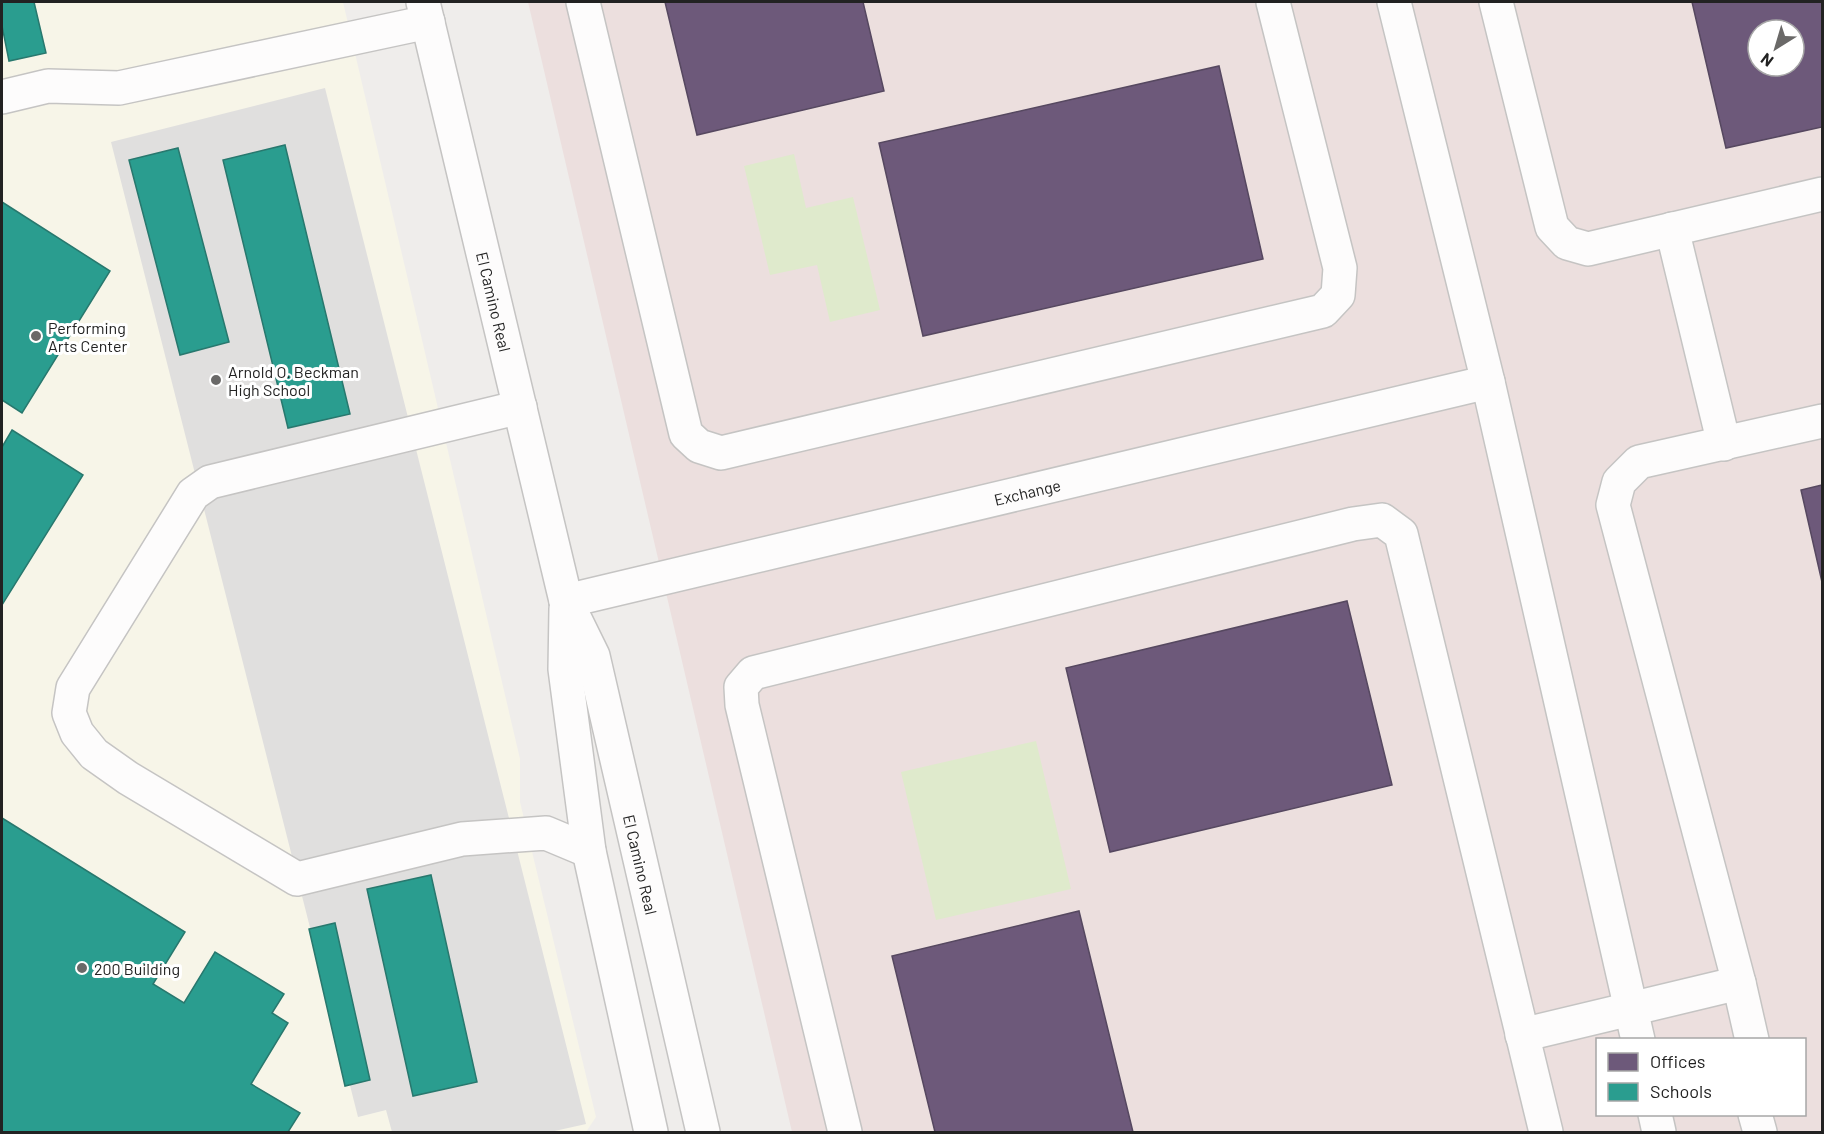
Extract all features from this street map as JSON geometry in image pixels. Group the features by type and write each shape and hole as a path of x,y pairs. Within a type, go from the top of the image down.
{"street":[{"path":"583,2 686,434 699,446 721,453 1323,311 1338,295 1340,268 1273,2"},
{"path":"1394,2 1488,382 1634,1024"},
{"path":"1496,2 1552,227 1567,243 1588,249 1822,194"},
{"path":"2,98 48,86 119,88 425,12"},
{"name":"El Camino Real","path":"425,12 566,602 566,669 589,851 651,1132"},
{"path":"1672,229 1724,444"},
{"name":"Exchange","path":"566,602 1488,382"},
{"path":"520,407 210,483 193,494 72,688 69,713 77,733 94,754 128,778 297,879 462,839 546,833 589,851"},
{"path":"1752,1038 1613,505 1619,482 1639,462 1822,421"},
{"path":"844,1132 742,705 741,687 753,673 1353,524 1382,519 1401,534 1546,1132"},
{"name":"El Camino Real","path":"566,602 593,656 703,1132"},
{"path":"1522,1035 1634,1024 1739,983"},
{"path":"1655,1116 1659,1132"},
{"path":"1756,1116 1760,1132"}],"shaded area":[{"name":"Arnold O. Beckman High School","path":"2,2 343,2 520,759 520,802 596,1117 586,1132 2,1132"},
{"path":"528,2 1822,2 1822,1132 792,1132"},
{"path":"325,88 586,1124 550,1132 392,1132 386,1110 358,1117 111,142"}],"green space":[{"path":"794,154 806,208 853,197 880,310 830,322 817,265 770,275 744,166"},
{"path":"1036,741 1071,889 936,920 901,772"}],"building: Offices":[{"path":"665,2 863,2 884,91 697,135"},
{"path":"1692,2 1822,2 1822,127 1726,148"},
{"path":"1219,66 1263,259 923,336 879,143"},
{"path":"1822,485 1822,582 1801,490"},
{"path":"1347,601 1392,785 1110,852 1066,668"},
{"path":"1079,911 1133,1132 935,1132 892,956"}],"building: Schools":[{"path":"2,2 34,2 46,53 9,61 2,26"},
{"path":"285,145 350,414 288,428 223,160"},
{"path":"178,148 229,342 180,355 129,160"},
{"name":"Performing Arts Center","path":"2,202 110,271 22,413 2,400"},
{"path":"12,430 83,475 2,605 2,447"},
{"name":"200 Building","path":"2,818 185,932 153,984 184,1003 215,952 284,994 272,1013 288,1023 251,1084 300,1113 288,1132 2,1132"},
{"path":"431,875 477,1082 413,1096 367,889"},
{"path":"335,923 370,1080 345,1086 309,929"}],"place":[{"name":"Performing Arts Center","path":"36,336"},
{"name":"Arnold O. Beckman High School","path":"216,380"},
{"name":"200 Building","path":"82,968"}]}
